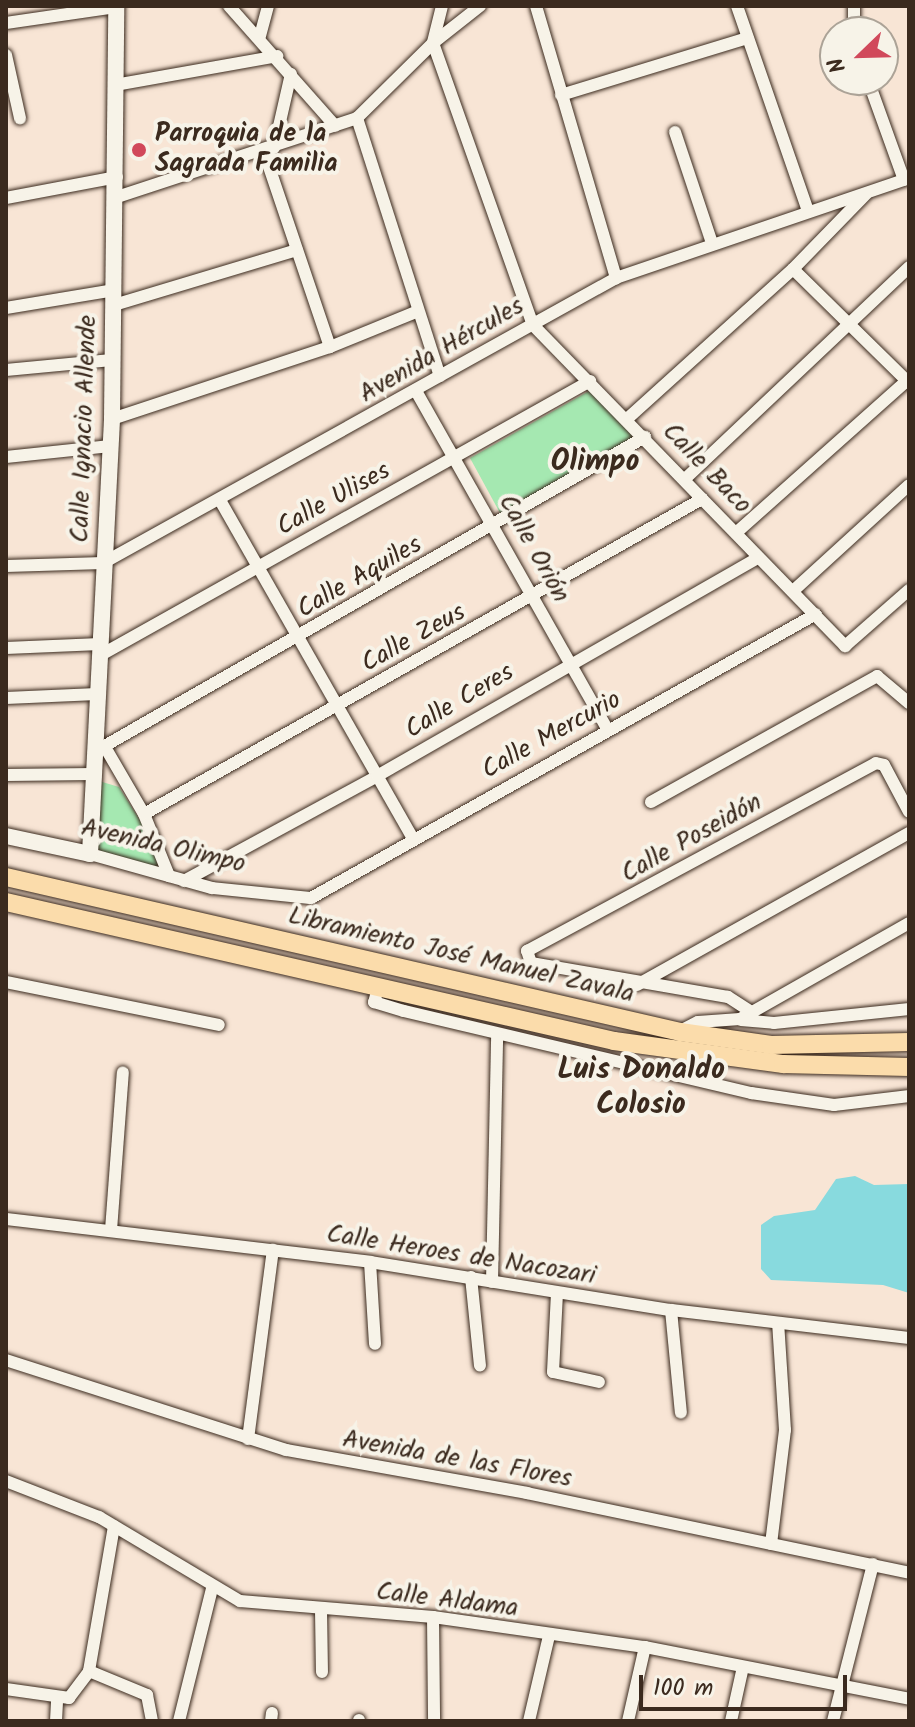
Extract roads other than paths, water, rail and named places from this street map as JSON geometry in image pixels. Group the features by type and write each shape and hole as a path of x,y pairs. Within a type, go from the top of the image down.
{"main road":[{"name":"Libramiento José Manuel Zavala","path":"6,877 680,1032 771,1045 909,1042"},
{"name":"Libramiento José Manuel Zavala","path":"6,902 377,994 614,1041 712,1057 909,1067"}],"street":[{"path":"6,23 116,6"},
{"name":"Calle Ignacio Allende","path":"90,854 93,774 99,750 97,694 112,419 117,197 116,6"},
{"path":"229,6 260,36 335,126"},
{"path":"260,36 268,6"},
{"path":"442,6 433,43 533,325"},
{"path":"117,197 269,150 357,118 433,43 480,6"},
{"path":"536,6 616,278"},
{"path":"737,6 808,211"},
{"path":"561,95 748,38"},
{"path":"6,55 20,118"},
{"path":"115,85 277,56"},
{"path":"291,74 269,150 297,250 330,347"},
{"path":"874,96 906,179"},
{"path":"357,118 440,376"},
{"path":"675,132 712,243"},
{"path":"6,198 117,177"},
{"name":"Avenida Hércules","path":"6,566 103,563 221,502 616,278 906,179"},
{"path":"627,419 793,269 869,191"},
{"path":"6,308 115,298 297,250"},
{"path":"686,478 909,267"},
{"path":"737,532 908,381 793,269"},
{"path":"112,419 330,347 418,311"},
{"name":"Calle Baco","path":"533,325 686,478 757,558 845,646 909,590"},
{"path":"6,370 112,360"},
{"name":"Calle Ulises","path":"99,650 258,567 590,381"},
{"name":"Calle Orión","path":"416,391 537,597 568,663 608,730"},
{"name":"Calle Aquiles","path":"99,750 645,437"},
{"path":"6,457 110,446"},
{"path":"793,591 909,485"},
{"name":"Calle Zeus","path":"144,814 537,597 702,499"},
{"path":"221,502 414,840"},
{"name":"Calle Ceres","path":"184,881 377,776 568,663 757,558"},
{"name":"Calle Mercurio","path":"311,898 816,614"},
{"path":"6,648 99,650"},
{"path":"651,802 877,676 909,703"},
{"path":"6,698 97,694"},
{"path":"99,750 144,814 169,876"},
{"name":"Calle Poseidón","path":"637,985 531,963 527,951 690,867 863,768 884,765 909,812"},
{"path":"6,775 93,774"},
{"path":"637,985 909,833"},
{"name":"Avenida Olimpo","path":"6,836 90,854 184,881 311,898"},
{"path":"740,1019 909,923"},
{"path":"6,982 219,1025"},
{"path":"637,985 728,997 753,1013"},
{"path":"377,994 497,1036 751,1093 834,1105 909,1096"},
{"path":"680,1032 698,1022 740,1019 774,1023 909,1009"},
{"path":"492,1282 497,1036"},
{"path":"111,1230 123,1072"},
{"name":"Calle Heroes de Nacozari","path":"6,1219 370,1262 671,1310 909,1338"},
{"path":"248,1439 273,1250"},
{"path":"370,1262 375,1344"},
{"path":"471,1277 480,1366"},
{"path":"557,1293 553,1372 599,1382"},
{"path":"671,1310 681,1413"},
{"path":"771,1544 785,1430 778,1323"},
{"name":"Avenida de las Flores","path":"6,1360 248,1439 336,1462 527,1493 909,1573"},
{"name":"Calle Aldama","path":"6,1481 114,1526 212,1589 240,1601 433,1617 549,1636 645,1647 909,1699"},
{"path":"56,1721 63,1699 89,1671 114,1526"},
{"path":"833,1721 873,1564"},
{"path":"179,1721 212,1589"},
{"path":"321,1610 322,1672"},
{"path":"433,1617 434,1721"},
{"path":"529,1721 549,1636"},
{"path":"628,1721 645,1647"},
{"path":"731,1721 743,1667"},
{"path":"89,1671 147,1695 152,1721"},
{"path":"6,1689 63,1699"}],"water":[{"path":"855,1176 874,1185 909,1184 909,1293 883,1285 771,1280 761,1269 761,1225 774,1216 815,1210 836,1179"}],"place":[{"name":"Parroquia de la Sagrada Familia","path":"139,150"}],"district":[{"name":"Olimpo","path":"595,462"},
{"name":"Luis Donaldo Colosio","path":"641,1087"}]}
